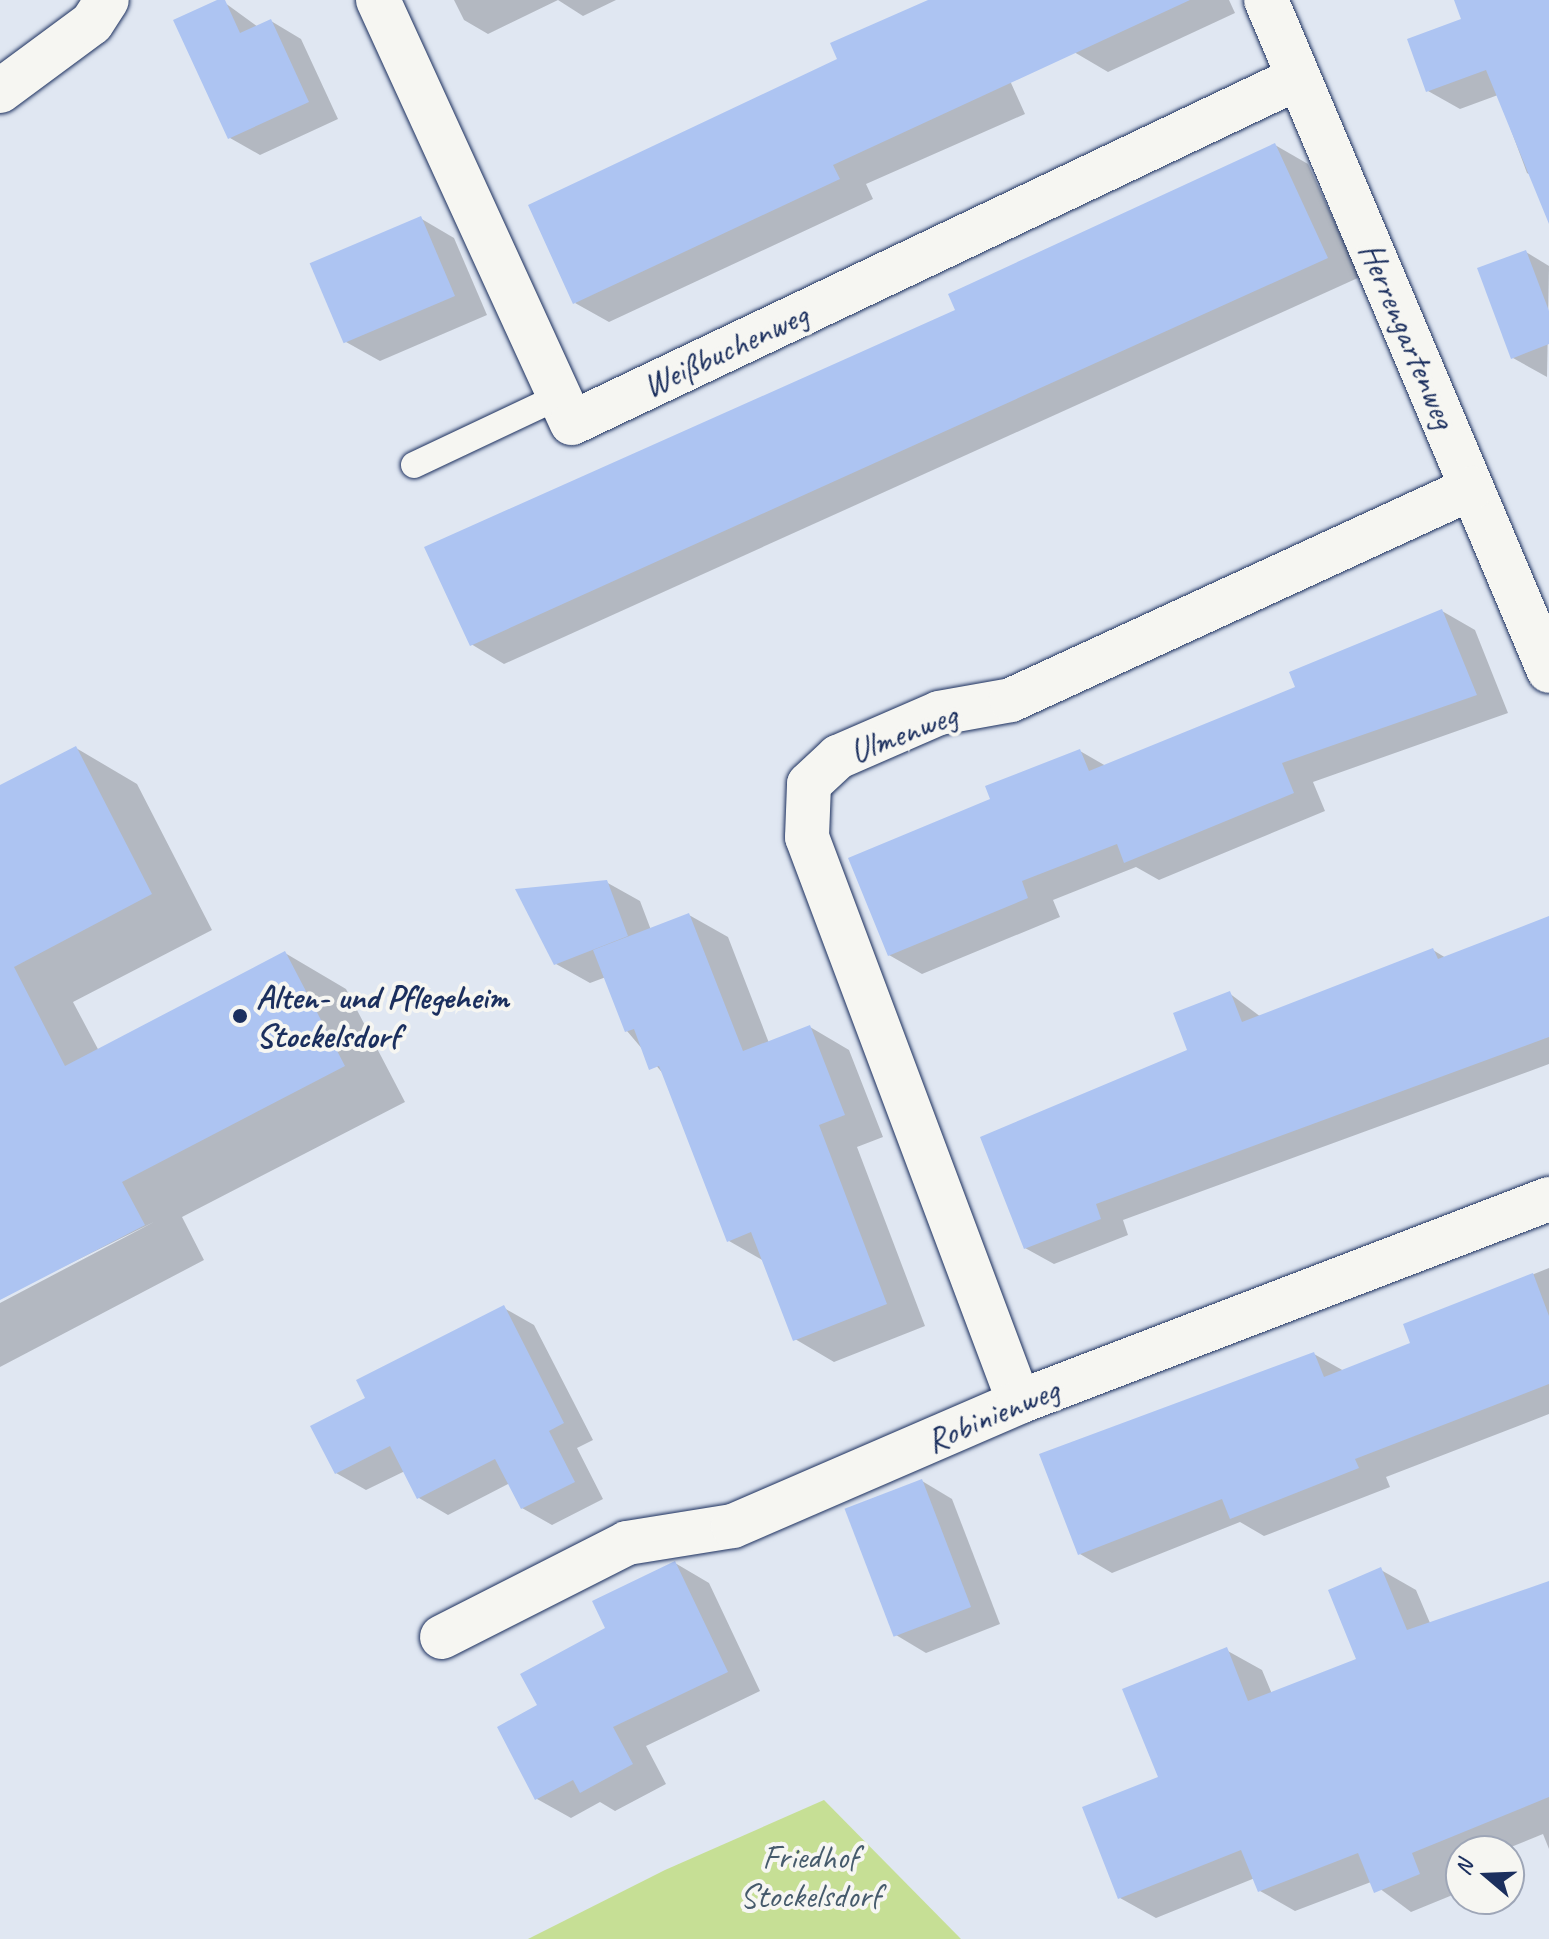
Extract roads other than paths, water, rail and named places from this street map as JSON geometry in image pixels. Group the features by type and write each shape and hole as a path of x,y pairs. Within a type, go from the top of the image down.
{"street":[{"path":"0,91 92,23 107,0"},
{"name":"Weißbuchenweg","path":"378,0 572,423 1298,78"},
{"name":"Herrengartenweg","path":"1266,0 1549,671"},
{"name":"Ulmenweg","path":"1019,1402 807,837 809,784 838,757 939,713 1011,700 1472,488"},
{"name":"Robinienweg","path":"442,1637 627,1543 733,1526 1019,1402 1549,1199"}],"lane":[{"path":"414,465 560,396"}],"place":[{"name":"Alten- und Pflegeheim Stockelsdorf","path":"240,1016"}],"park label":[{"name":"Friedhof Stockelsdorf","path":"810,1876"}]}
